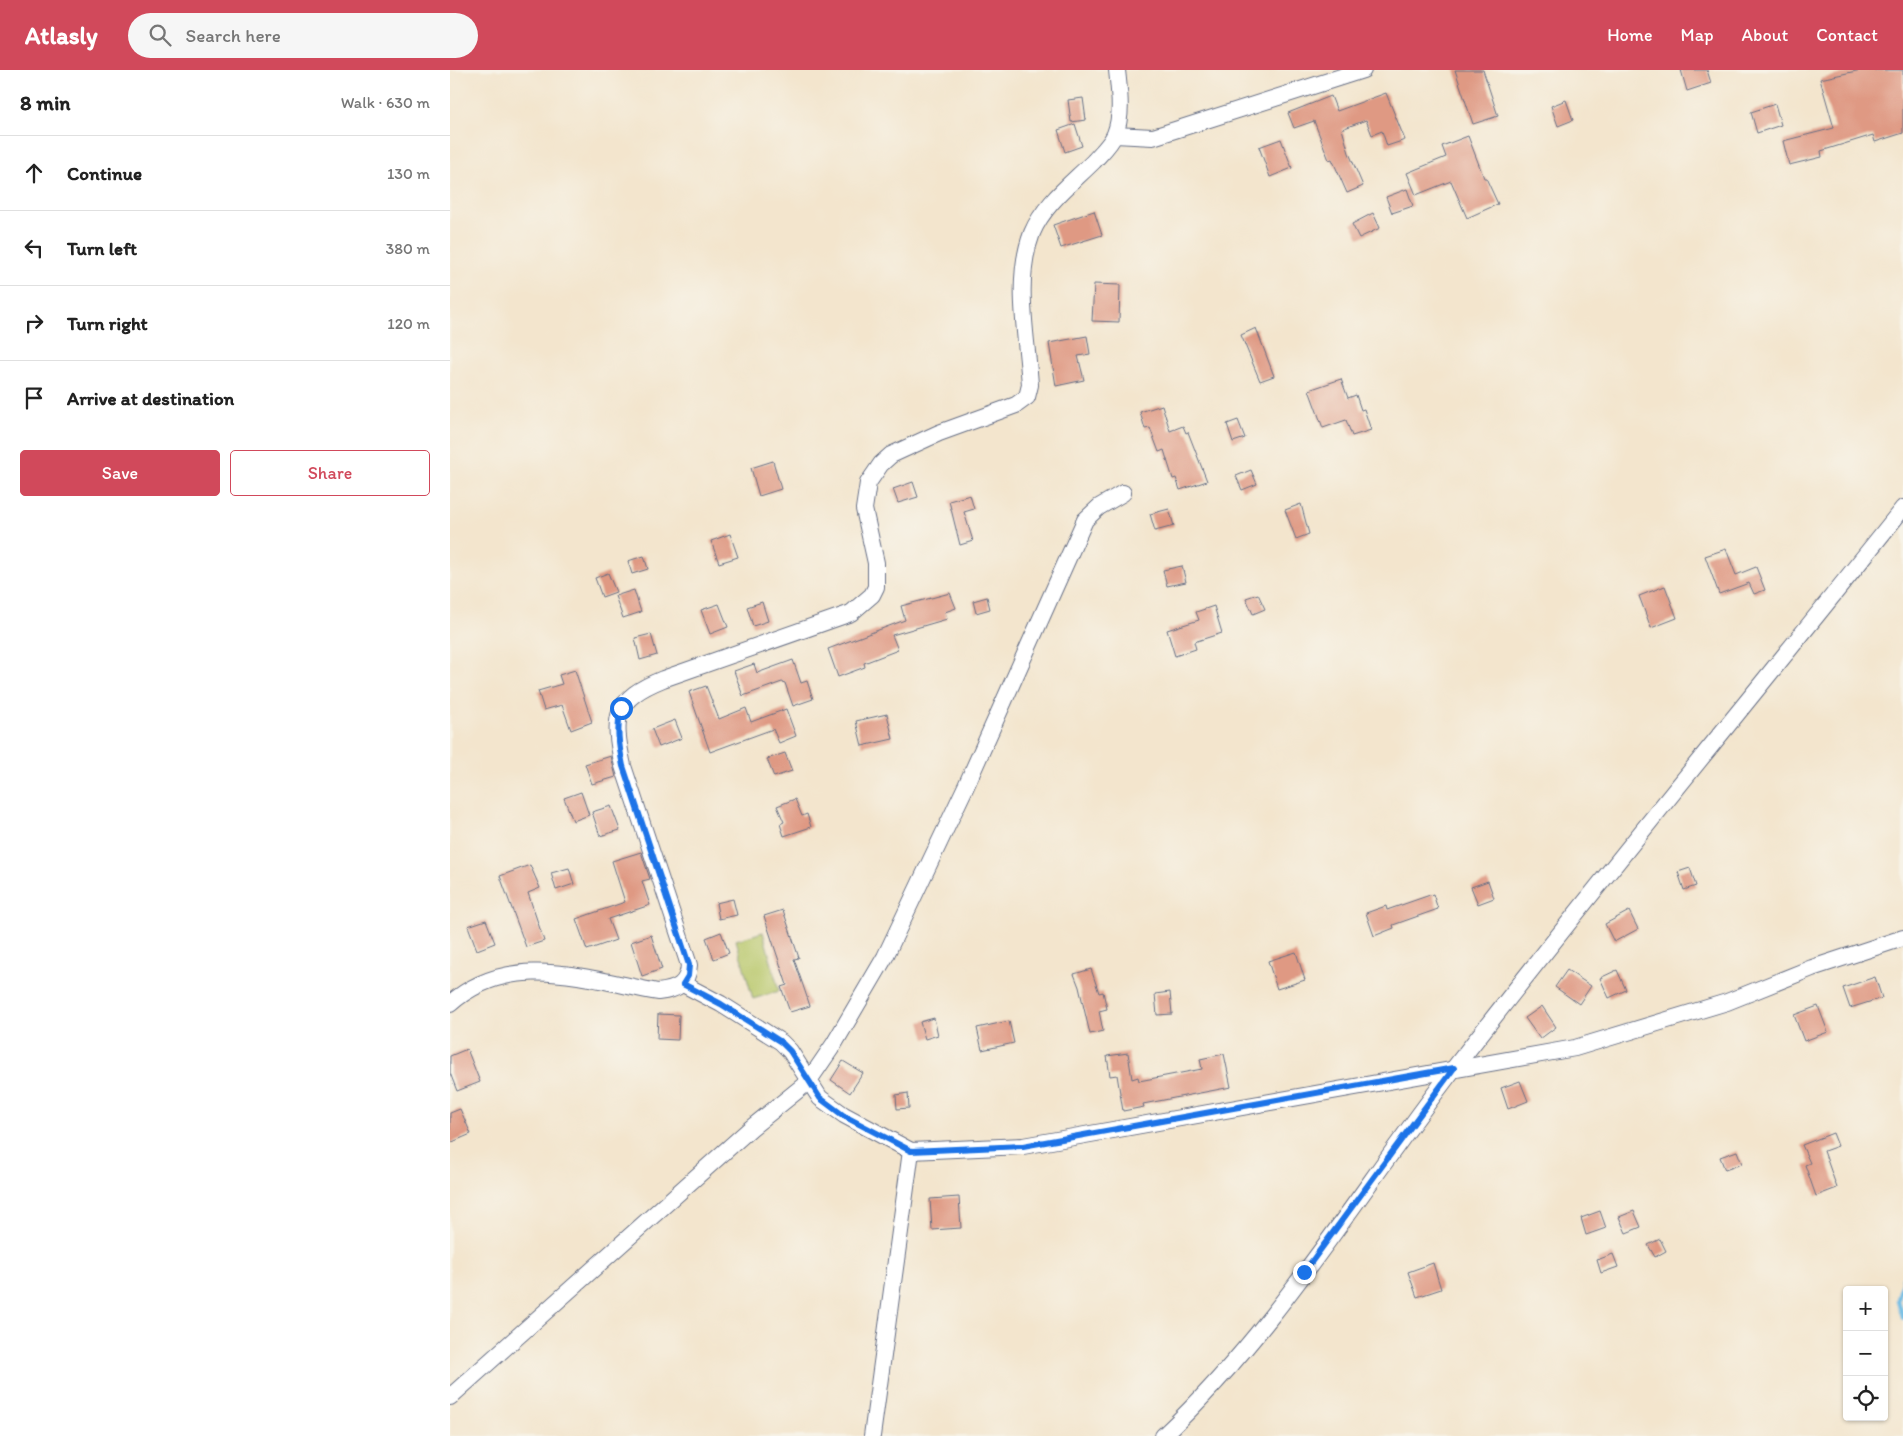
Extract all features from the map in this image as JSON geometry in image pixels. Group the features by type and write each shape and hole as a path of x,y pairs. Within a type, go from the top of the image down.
{"street":[{"path":"450,1004 464,992 486,981 518,972 548,971 658,992 670,990 683,984 688,976 689,965 622,759 617,723 621,708 629,697 640,688 851,613 872,595 876,587 877,576 864,509 868,483 881,464 891,456 939,433 1016,405 1027,397 1030,384 1023,289 1024,258 1033,232 1045,211 1102,153 1115,135 1120,114 1117,70"},
{"path":"1115,135 1153,137 1363,70"},
{"path":"450,1396 751,1128 808,1082 834,1044 885,957 966,786 1085,520 1099,507 1123,493"},
{"path":"1163,1436 1198,1404 1264,1325 1454,1068 1903,508"},
{"path":"683,984 721,1004 781,1042 790,1051 808,1082 820,1098 844,1116 911,1151 1023,1146 1575,1048 1727,1002 1812,968 1903,938"},
{"path":"872,1436 911,1151"}],"green space":[{"path":"763,932 779,991 753,999 736,940"}],"building":[{"path":"1455,70 1483,70 1498,116 1473,124"},
{"path":"1681,70 1707,70 1711,83 1687,91"},
{"path":"1861,70 1903,70 1903,133 1875,142 1873,135 1821,151 1822,157 1789,165 1783,141 1834,128 1820,79"},
{"path":"1386,93 1405,140 1387,146 1382,131 1372,135 1366,120 1342,129 1349,153 1363,186 1347,193 1332,159 1329,160 1314,121 1294,128 1288,113 1331,96 1337,111"},
{"path":"1083,98 1086,120 1071,122 1068,100"},
{"path":"1566,100 1573,120 1558,126 1551,106"},
{"path":"1775,104 1781,125 1757,133 1751,112"},
{"path":"1075,124 1082,146 1065,152 1058,130"},
{"path":"1468,136 1484,178 1486,178 1498,204 1467,218 1451,181 1416,195 1407,173 1446,157 1442,146"},
{"path":"1281,139 1292,168 1270,177 1259,147"},
{"path":"1407,189 1413,206 1392,213 1386,197"},
{"path":"1094,211 1102,235 1061,248 1053,225"},
{"path":"1373,213 1380,228 1359,238 1352,224"},
{"path":"1094,284 1120,285 1119,322 1092,321"},
{"path":"1256,328 1274,376 1260,381 1241,335"},
{"path":"1087,336 1090,354 1078,356 1084,380 1056,386 1049,343"},
{"path":"1341,379 1348,398 1356,395 1361,410 1364,409 1371,430 1352,436 1346,420 1323,428 1309,390"},
{"path":"1162,405 1170,431 1183,426 1186,433 1188,432 1207,481 1180,490 1176,478 1173,479 1164,450 1159,452 1150,428 1145,429 1140,412"},
{"path":"1238,420 1245,438 1233,442 1227,424"},
{"path":"773,461 781,489 759,496 751,468"},
{"path":"1251,470 1257,484 1242,490 1236,476"},
{"path":"913,482 918,497 898,503 893,489"},
{"path":"970,495 974,509 964,512 973,541 960,545 949,501"},
{"path":"1301,504 1309,534 1296,539 1285,510"},
{"path":"1169,509 1174,526 1155,531 1150,514"},
{"path":"730,534 738,557 719,563 711,541"},
{"path":"1726,549 1736,575 1756,567 1765,590 1754,594 1749,583 1719,594 1705,556"},
{"path":"644,556 648,569 632,574 628,561"},
{"path":"1182,566 1186,582 1167,586 1163,570"},
{"path":"608,573 616,592 602,597 595,578"},
{"path":"1665,586 1677,618 1651,628 1639,596"},
{"path":"634,590 641,612 623,618 615,596"},
{"path":"950,593 956,608 945,612 947,619 892,635 898,650 864,663 865,667 838,677 828,649 905,620 901,606"},
{"path":"1258,594 1265,609 1253,614 1246,598"},
{"path":"987,597 990,609 976,613 973,601"},
{"path":"762,602 768,621 753,626 747,607"},
{"path":"719,604 728,627 710,634 701,610"},
{"path":"1214,606 1222,633 1194,642 1196,649 1175,656 1167,630 1199,620 1196,612"},
{"path":"651,634 657,655 640,660 635,638"},
{"path":"793,660 801,683 807,681 813,699 793,706 785,683 782,682 743,696 734,671 754,664 757,673"},
{"path":"575,670 592,722 571,730 562,705 544,710 538,691 562,684 559,675"},
{"path":"706,686 719,719 746,708 751,722 786,709 796,736 779,743 773,729 710,752 689,692"},
{"path":"887,714 893,739 862,746 856,721"},
{"path":"675,720 682,738 659,747 652,729"},
{"path":"785,753 792,771 774,777 767,759"},
{"path":"611,756 616,777 592,784 585,764"},
{"path":"581,792 589,815 573,821 564,798"},
{"path":"795,799 802,816 807,814 811,827 784,836 780,824 784,822 777,806"},
{"path":"611,806 620,830 600,836 592,812"},
{"path":"641,852 650,879 642,881 650,905 608,919 616,940 587,950 576,919 625,902 612,861"},
{"path":"530,865 540,888 528,893 544,941 526,947 500,876"},
{"path":"569,868 574,884 556,890 551,873"},
{"path":"1690,868 1696,886 1684,890 1678,872"},
{"path":"1488,881 1494,898 1478,904 1471,887"},
{"path":"1433,894 1438,909 1393,925 1394,928 1374,936 1366,913 1386,906 1387,910"},
{"path":"733,899 737,915 719,919 716,903"},
{"path":"783,910 799,958 794,959 810,1006 790,1012 781,987 787,985 764,916"},
{"path":"1629,911 1638,929 1614,942 1605,924"},
{"path":"486,920 495,943 477,950 468,926"},
{"path":"721,932 729,953 714,959 706,938"},
{"path":"651,935 662,969 642,976 631,942"},
{"path":"1296,952 1305,980 1277,989 1268,961"},
{"path":"1091,969 1099,993 1103,992 1107,1009 1099,1011 1103,1031 1090,1034 1074,974"},
{"path":"1567,970 1591,986 1579,1004 1555,987"},
{"path":"1617,970 1626,990 1609,998 1600,978"},
{"path":"1875,977 1882,998 1850,1008 1843,988"},
{"path":"1170,992 1172,1014 1157,1015 1155,994"},
{"path":"1542,1006 1556,1027 1540,1039 1525,1018"},
{"path":"1818,1006 1828,1032 1804,1041 1794,1015"},
{"path":"658,1014 679,1015 678,1040 657,1039"},
{"path":"934,1018 938,1035 925,1039 920,1022"},
{"path":"1009,1021 1014,1043 982,1050 977,1028"},
{"path":"467,1049 480,1082 457,1091 450,1073 450,1056"},
{"path":"1128,1053 1132,1079 1138,1077 1139,1081 1202,1069 1200,1059 1224,1054 1231,1087 1143,1104 1144,1107 1123,1111 1117,1075 1110,1076 1107,1056"},
{"path":"843,1061 863,1073 850,1093 831,1080"},
{"path":"1520,1081 1528,1101 1508,1109 1501,1088"},
{"path":"908,1093 909,1108 897,1109 896,1095"},
{"path":"460,1109 471,1134 450,1143 450,1113"},
{"path":"1833,1133 1838,1146 1824,1151 1837,1188 1816,1196 1805,1165 1810,1163 1802,1145"},
{"path":"1737,1151 1742,1164 1725,1170 1720,1157"},
{"path":"959,1197 961,1228 932,1230 930,1199"},
{"path":"1600,1211 1606,1228 1586,1235 1581,1218"},
{"path":"1634,1211 1641,1227 1626,1233 1619,1217"},
{"path":"1660,1239 1666,1251 1655,1257 1648,1245"},
{"path":"1613,1254 1618,1267 1601,1273 1597,1260"},
{"path":"1433,1263 1441,1289 1417,1297 1408,1272"}],"waterway":[{"path":"1903,1278 1898,1300 1903,1318"}],"route":[{"path":"621,708 617,723 618,745 623,766 689,965 688,976 683,984 721,1004 781,1042 790,1051 813,1090 820,1098 844,1116 911,1151 1023,1146 1454,1068 1304,1272"}]}
